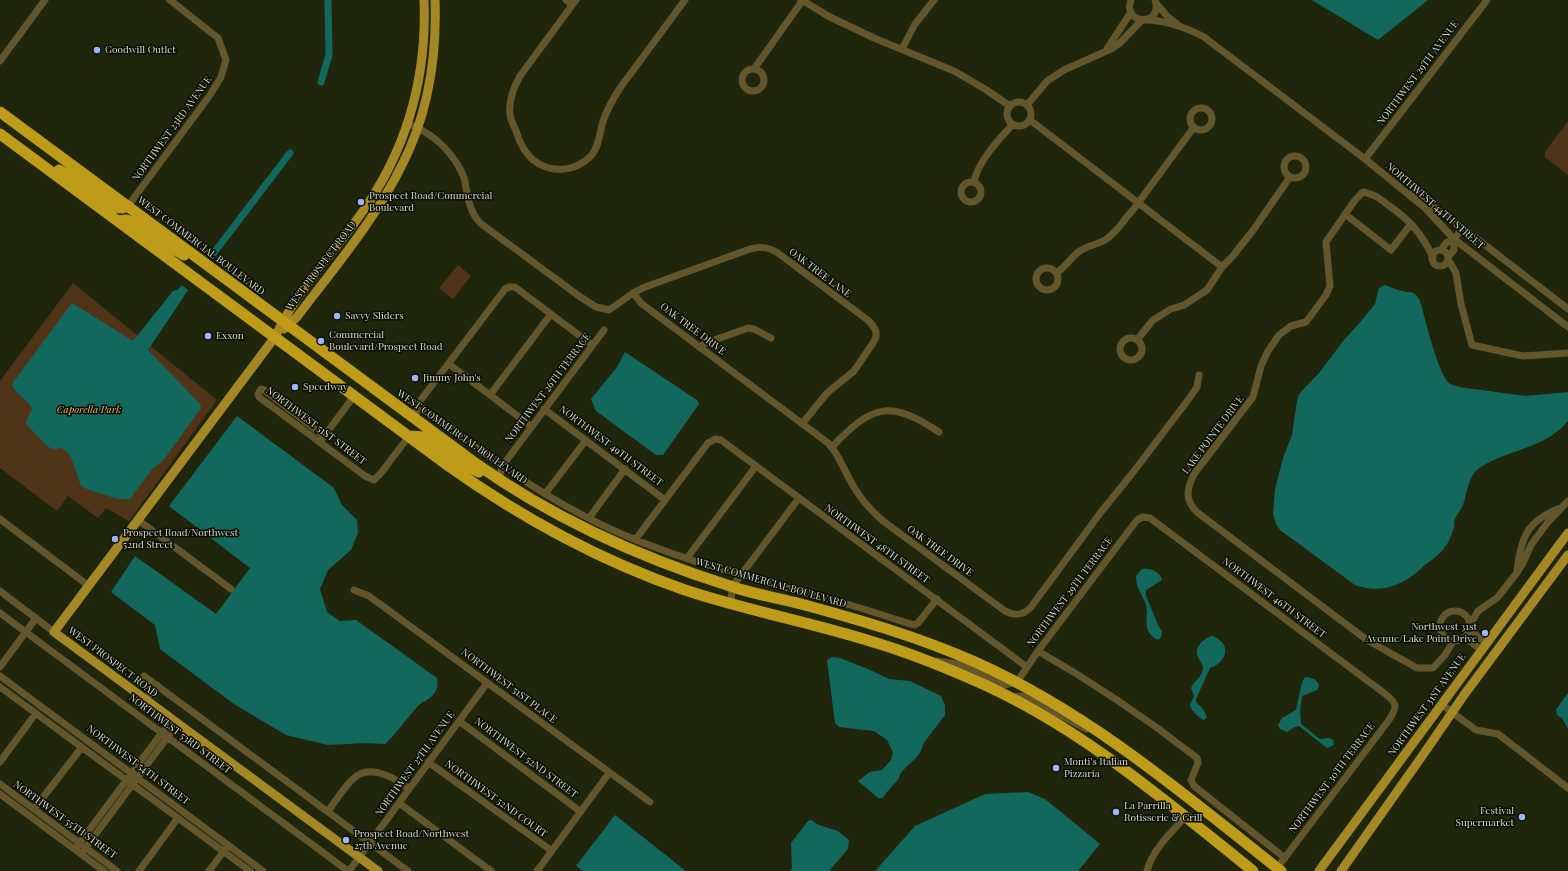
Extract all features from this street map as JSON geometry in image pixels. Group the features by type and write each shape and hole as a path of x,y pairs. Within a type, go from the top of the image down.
{"highway":[{"name":"WEST COMMERCIAL BOULEVARD","path":"0,112 415,419 499,479 536,503 610,541 674,567 732,587 890,629 925,641 1017,682 1105,735 1151,769 1279,870"},
{"name":"WEST COMMERCIAL BOULEVARD","path":"0,134 409,436 494,497 535,522 571,542 645,575 688,591 731,604 872,641 918,657 987,686 1057,724 1096,750 1141,782 1252,871"},
{"path":"43,165 59,170 76,179 114,207 122,208 128,206"},
{"path":"119,221 126,220 135,223 169,247 210,267"},
{"path":"409,436 417,435 424,437 468,468 499,479"}],"main road":[{"name":"WEST PROSPECT ROAD","path":"286,323 290,308 376,192 390,168 408,124 417,90 424,35 424,0"},
{"name":"WEST PROSPECT ROAD","path":"378,871 54,632 275,337 286,323 301,311 382,200 403,164 418,128 426,100 432,71 435,36 435,0"},
{"name":"NORTHWEST 31ST AVENUE","path":"1319,871 1406,755 1441,704 1568,533"},
{"path":"1341,871 1426,752 1452,712 1568,555"}],"street":[{"path":"0,61 45,0"},
{"name":"NORTHWEST 23RD AVENUE","path":"128,206 212,91 221,77 226,60 218,38 170,0"},
{"path":"566,0 574,2 520,76 514,87 510,102 510,115 520,142 532,159 544,167 559,170 574,167 583,162 592,154 597,144 604,121 617,93 685,0"},
{"path":"754,69 801,0 828,16 874,38 954,71 1010,106"},
{"path":"902,49 915,24 934,0"},
{"path":"1126,0 1130,11 1136,18 1143,20 1149,19 1155,13 1156,1"},
{"path":"1107,50 1130,11 1131,0"},
{"name":"NORTHWEST 29TH AVENUE","path":"1365,159 1487,0"},
{"name":"NORTHWEST 44TH STREET","path":"1156,1 1167,16 1179,25 1204,37 1365,159 1463,228 1568,309"},
{"path":"1027,105 1046,81 1064,70 1111,49 1120,43 1143,20"},
{"name":"NORTHWEST 44TH STREET","path":"1143,20 1156,20 1179,25"},
{"path":"1119,32 1126,37"},
{"path":"1017,102 1027,105 1031,113 1030,120 1024,125 1016,126 1008,118 1007,114 1010,106 1017,102"},
{"path":"1030,120 1137,204 1222,267"},
{"path":"408,124 418,128 438,141 450,154 462,174 471,210 480,223 573,292 593,305 609,310 633,294"},
{"path":"974,182 975,175 980,166 1002,136 1013,124"},
{"path":"1056,273 1081,250 1105,240 1121,227 1125,218 1194,127"},
{"name":"NORTHWEST 44TH STREET","path":"1365,159 1425,208 1454,239 1568,327"},
{"path":"1137,340 1153,320 1171,309 1184,305 1207,290 1222,267 1232,257 1254,229 1290,176"},
{"name":"LAKE POINTE DRIVE","path":"1454,640 1445,655 1433,668 1417,668 1367,640 1198,514 1191,506 1187,494 1189,483 1194,474 1253,397 1261,366 1271,345 1279,335 1291,326 1306,322 1326,295 1330,286 1326,242 1355,200 1363,192 1373,194 1405,217 1423,240 1435,251 1447,253 1447,260 1456,273 1461,304 1472,345 1523,356 1568,352"},
{"path":"1345,214 1391,250 1411,224"},
{"path":"1435,251 1454,239 1463,228"},
{"path":"1447,260 1454,250 1454,239"},
{"name":"OAK TREE LANE","path":"633,294 659,282 750,249 762,247 778,253 868,321 876,331 876,337 873,343 854,371 827,394 802,424"},
{"name":"LAKE POINTE DRIVE","path":"1435,251 1434,261 1437,264 1447,260"},
{"path":"415,419 418,405 505,289 509,287 515,287 592,345"},
{"name":"OAK TREE DRIVE","path":"633,294 642,304 832,447 855,489 866,505 877,516 1011,614 1018,615 1024,613 1031,607 1100,512 1182,408 1197,387 1199,375"},
{"path":"490,395 550,314"},
{"path":"700,347 706,343 748,328 754,329 771,338"},
{"name":"NORTHWEST 26TH TERRACE","path":"499,479 502,466 604,330"},
{"path":"449,364 531,426"},
{"name":"NORTHWEST 51ST STREET","path":"322,439 259,397 259,391 261,389 264,390 366,476 374,480 409,436"},
{"path":"322,439 354,396"},
{"path":"418,405 502,466 545,494 589,518 635,540 740,575 852,605 914,625 937,600"},
{"name":"NORTHWEST 49TH STREET","path":"544,409 665,500"},
{"path":"832,447 857,424 872,414 882,411 894,411 910,416 939,432"},
{"name":"NORTHWEST 48TH STREET","path":"665,500 708,443 715,439 721,440 1027,667"},
{"path":"545,494 586,440"},
{"path":"687,558 756,466"},
{"path":"589,518 625,469"},
{"path":"731,604 732,587 798,498"},
{"path":"635,540 665,500"},
{"path":"1466,615 1478,611 1497,598 1516,574 1531,545 1548,522 1568,501"},
{"path":"1516,574 1520,547 1528,529 1544,514 1562,507"},
{"name":"NORTHWEST 29TH TERRACE","path":"1017,682 1038,651 1137,520 1143,517"},
{"name":"NORTHWEST 46TH STREET","path":"1143,517 1150,518 1392,699"},
{"path":"0,519 89,586"},
{"path":"138,520 231,589"},
{"name":"NORTHWEST 51ST PLACE","path":"354,590 370,596 650,802"},
{"path":"0,591 54,632"},
{"path":"1462,639 1467,635 1478,611"},
{"path":"1450,612 1460,612 1466,615 1470,626 1484,646 1467,639 1454,640 1447,638 1441,629 1442,620 1450,612"},
{"name":"NORTHWEST 53RD STREET","path":"0,613 349,871"},
{"path":"0,667 36,618"},
{"path":"1038,651 1120,700 1197,758 1198,763 1191,780 1194,786 1285,858"},
{"name":"WEST COMMERCIAL BOULEVARD","path":"918,657 958,664 1004,685 1017,682"},
{"name":"NORTHWEST 54TH STREET","path":"0,676 264,871"},
{"path":"144,676 408,871"},
{"name":"NORTHWEST 27TH AVENUE","path":"349,871 487,683"},
{"name":"NORTHWEST 53RD STREET","path":"146,699 156,685"},
{"name":"NORTHWEST 54TH STREET","path":"0,686 250,871"},
{"name":"WEST COMMERCIAL BOULEVARD","path":"1008,697 1024,696 1084,728 1105,735"},
{"name":"NORTHWEST 30TH TERRACE","path":"1279,870 1285,858 1389,720 1396,707 1392,699"},
{"path":"1441,704 1476,730 1498,734 1568,788"},
{"path":"0,762 36,713"},
{"path":"84,851 138,778 175,721"},
{"name":"NORTHWEST 52ND STREET","path":"459,721 581,812"},
{"path":"77,846 126,780 165,735"},
{"path":"34,810 82,747"},
{"name":"NORTHWEST 52ND COURT","path":"428,762 552,851"},
{"path":"328,811 353,778 366,771 386,774 409,789"},
{"path":"537,871 609,773"},
{"name":"NORTHWEST 55TH STREET","path":"0,784 77,846"},
{"name":"NORTHWEST 55TH STREET","path":"0,794 84,851 117,871"},
{"path":"399,803 491,871"},
{"path":"1147,871 1156,852 1185,817"},
{"path":"139,871 178,818"},
{"path":"209,871 228,845"},
{"name":"NORTHWEST 55TH STREET","path":"84,851 104,871"},
{"path":"357,871 359,857"}],"green space":[{"path":"1568,121 1568,175 1545,157 1545,152"},
{"path":"458,265 471,276 453,299 439,288"},
{"name":"Caporella Park","path":"73,283 217,400 129,521 106,508 98,518 68,496 57,511 0,468 0,381"}],"water":[{"path":"1312,0 1428,0 1378,40"},
{"name":"Caporella Park","path":"182,285 188,290 148,350 200,404 201,408 162,462 153,468 130,499 118,499 89,490 81,486 71,457 66,451 61,448 54,449 48,447 27,425 26,421 32,409 30,405 15,391 12,384 72,303 133,341 173,291 177,290"},
{"path":"1384,285 1397,290 1414,293 1418,297 1441,370 1445,379 1450,384 1459,387 1525,396 1568,392 1568,421 1549,438 1489,462 1478,469 1472,476 1463,505 1454,521 1451,535 1443,550 1436,557 1402,582 1394,586 1375,589 1355,585 1280,530 1276,524 1273,514 1275,489 1283,458 1292,435 1299,394 1319,373 1344,340 1375,304 1379,288"},
{"path":"625,352 697,400 699,404 663,455 656,455 596,411 591,399 617,367"},
{"path":"237,416 334,488 342,505 357,520 358,533 351,550 328,570 320,589 327,612 340,621 356,620 437,678 438,683 435,693 418,706 385,744 366,743 328,745 286,735 234,704 160,649 155,625 111,592 135,556 216,614 250,568 169,506"},
{"path":"1142,569 1157,572 1162,580 1146,590 1146,596 1162,631 1161,638 1158,639 1155,639 1148,630 1147,609 1137,584 1136,576"},
{"path":"1212,636 1223,643 1225,652 1221,661 1210,668 1196,699 1196,702 1203,709 1207,717 1204,720 1190,707 1194,696 1191,688 1203,669 1197,653 1198,647 1205,639"},
{"path":"832,657 840,658 889,679 910,681 941,696 945,705 945,715 923,744 920,753 904,769 898,780 883,798 878,798 858,781 870,772 882,770 891,760 893,752 887,740 874,731 839,727 835,723 827,660"},
{"path":"1305,677 1314,679 1317,681 1319,686 1317,690 1302,696 1300,711 1301,724 1320,739 1329,738 1333,740 1334,745 1327,748 1299,726 1287,732 1280,729 1278,725 1282,718 1296,710 1302,682"},
{"path":"1568,693 1568,729 1562,718 1557,715 1556,710"},
{"path":"1028,792 1045,799 1100,844 1078,871 875,871 915,826 985,794"},
{"path":"615,815 686,871 583,871 576,866"},
{"path":"811,820 819,825 838,831 849,840 848,849 829,871 790,871 792,868 791,843 808,821"}],"waterway":[{"path":"321,82 329,55 328,0"},
{"path":"213,254 290,153"}],"place":[{"name":"Goodwill Outlet","path":"97,50"},
{"name":"Prospect Road/Commercial Boulevard","path":"361,202"},
{"name":"Savvy Sliders","path":"337,316"},
{"name":"Exxon","path":"208,336"},
{"name":"Commercial Boulevard/Prospect Road","path":"321,341"},
{"name":"Jimmy John's","path":"415,378"},
{"name":"Speedway","path":"295,387"},
{"name":"Prospect Road/Northwest 52nd Street","path":"115,539"},
{"name":"Northwest 31st Avenue/Lake Point Drive","path":"1485,633"},
{"name":"Monti's Italian Pizzaria","path":"1056,768"},
{"name":"La Parrilla Rotisserie & Grill","path":"1116,812"},
{"name":"Festival Supermarket","path":"1522,817"},
{"name":"Prospect Road/Northwest 27th Avenue","path":"346,840"}]}
